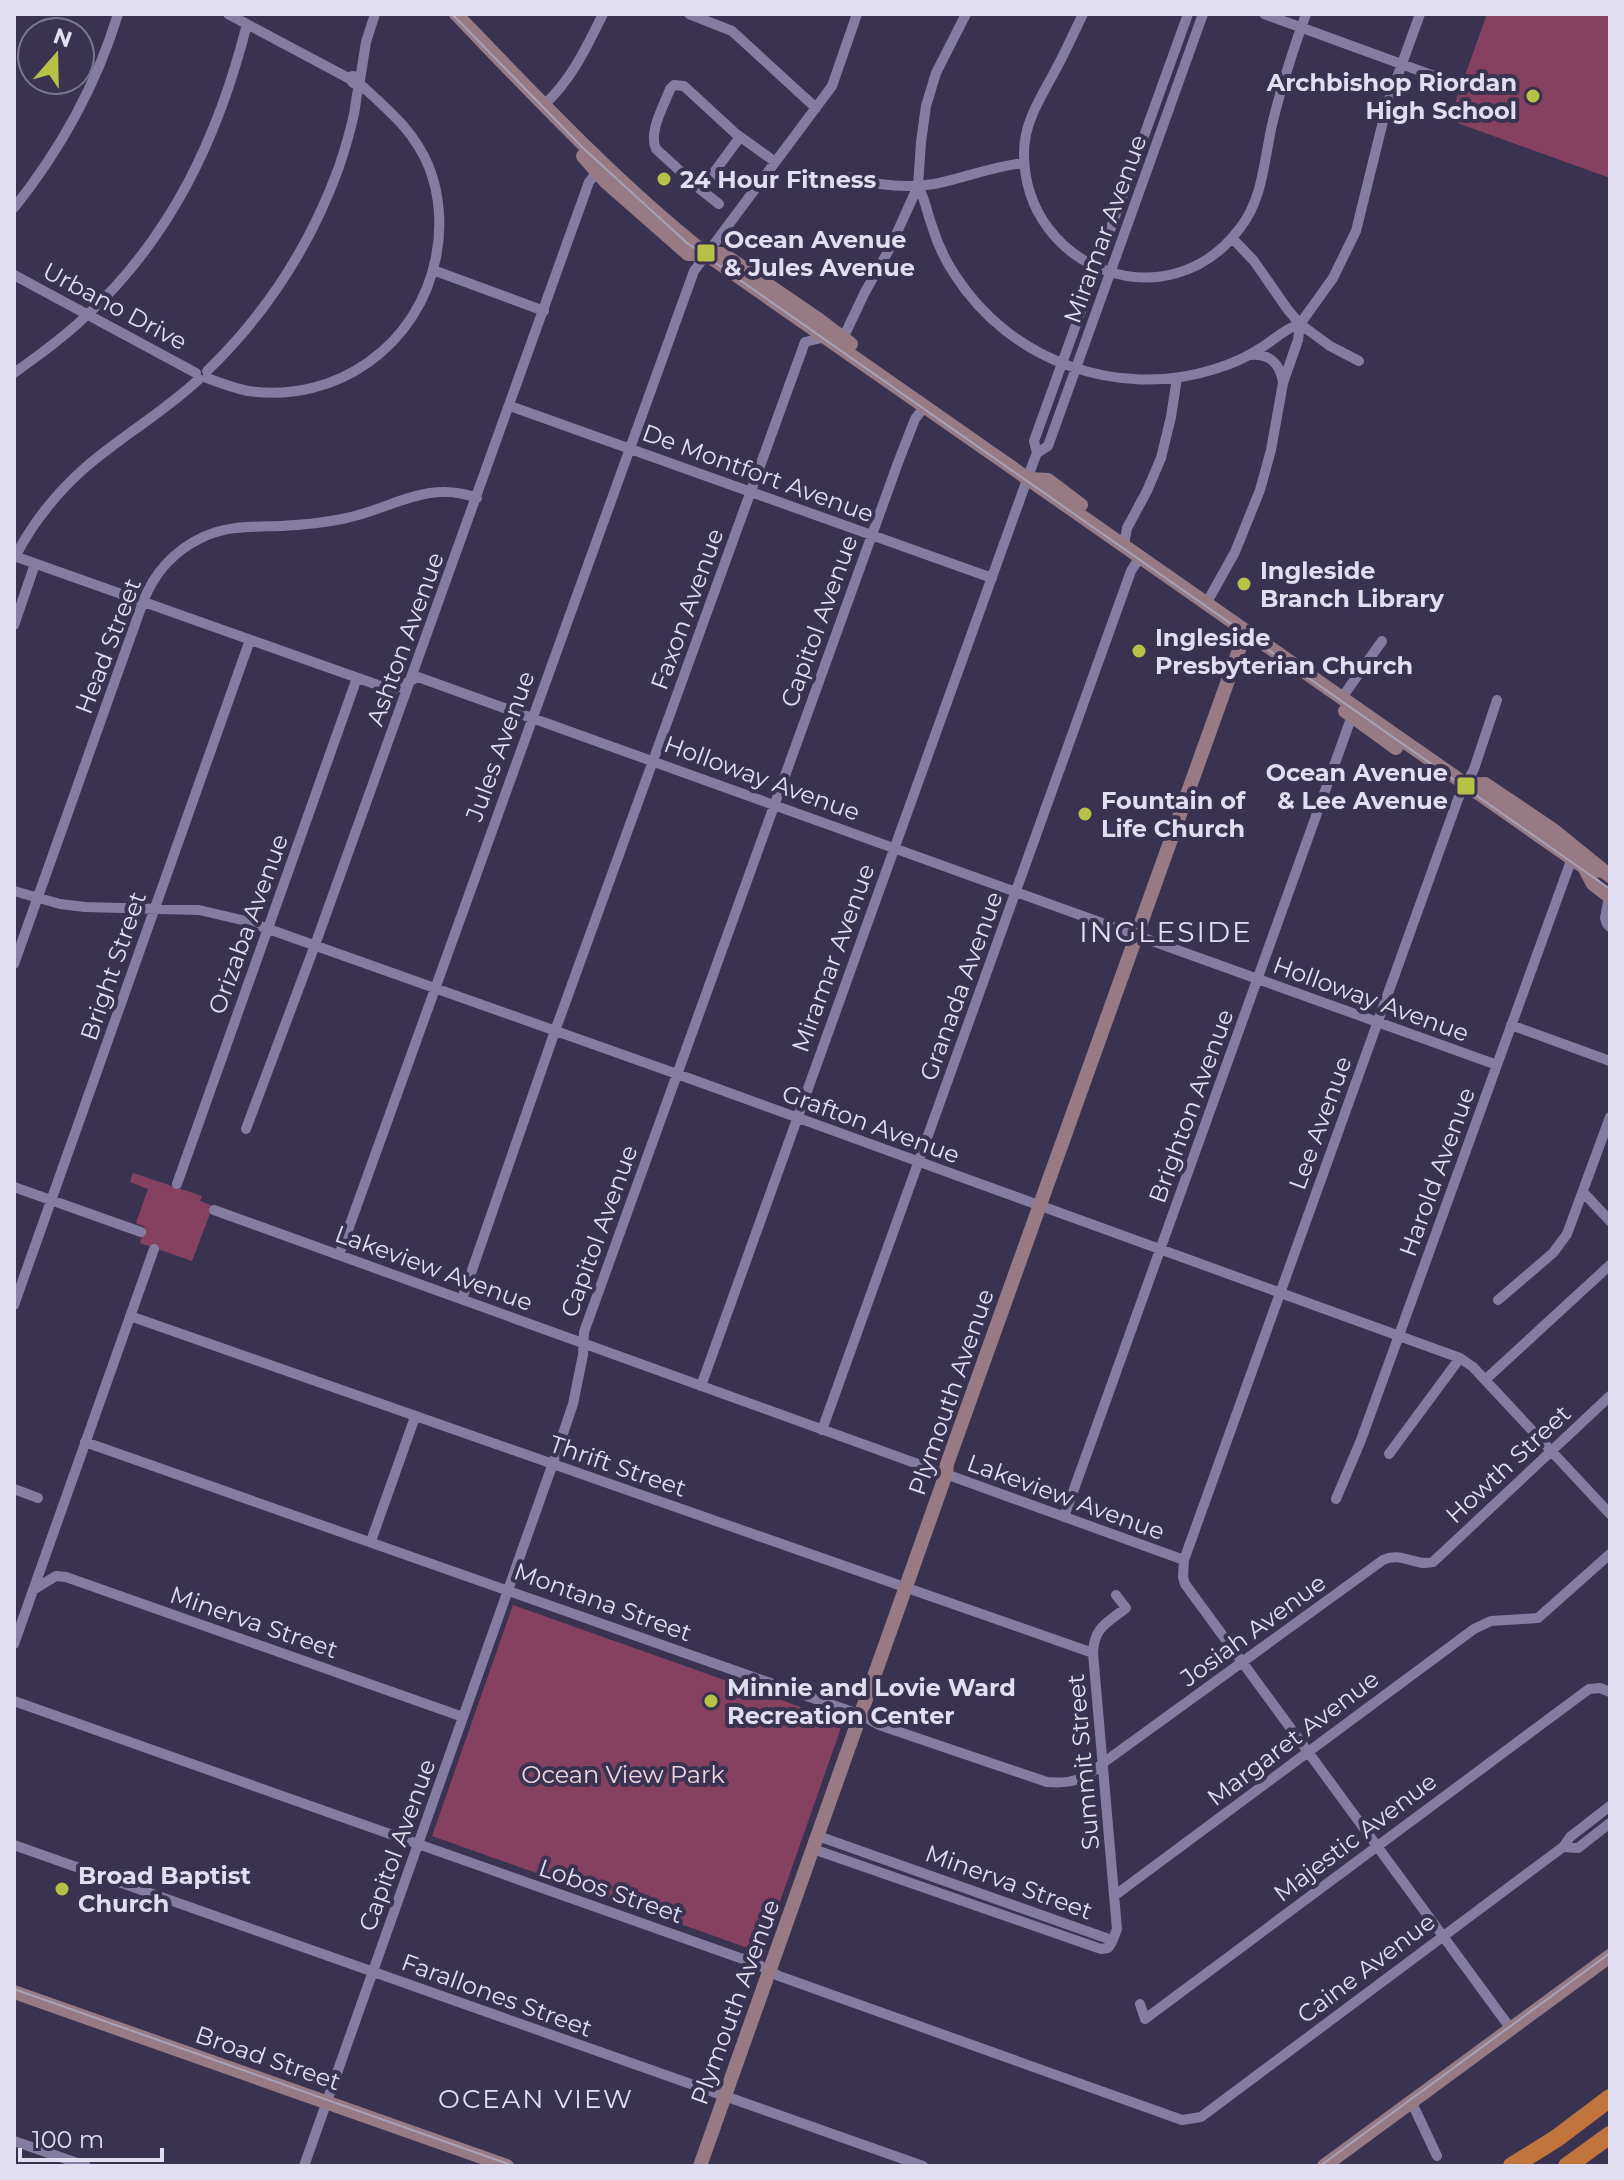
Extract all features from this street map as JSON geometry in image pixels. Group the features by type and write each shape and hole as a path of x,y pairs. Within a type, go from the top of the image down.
{"highway":[{"path":"1512,2166 1574,2126 1610,2098"},
{"path":"1567,2166 1610,2135"}],"street":[{"path":"14,208 47,165 76,118 99,69 118,14"},
{"name":"Urbano Drive","path":"14,275 202,375 245,390 280,392 322,386 342,378 378,355 402,332 419,306 433,270 438,244 438,203 421,150 397,117 357,83 228,14"},
{"path":"14,556 38,518 74,478 164,410 240,337 267,303 311,232 328,195 347,141 366,42 375,14"},
{"path":"456,14 569,130 575,147 600,168 643,216 688,254 706,254 831,335 877,374 924,407 930,420 1013,480 1048,480 1118,531 1124,545 1341,699 1353,712"},
{"path":"468,14 480,39"},
{"path":"544,105 568,80 603,14"},
{"path":"689,14 712,18 739,36 816,108"},
{"name":"Jules Avenue","path":"339,1255 694,271 832,86 857,14"},
{"name":"Faxon Avenue","path":"462,1299 555,1031 805,342 846,332 890,248 918,186 926,106 940,65 966,14"},
{"path":"1083,14 1030,119 1024,163 1031,196 1047,228 1069,252 1103,270 1144,278 1177,273 1207,259 1242,226 1256,200 1277,105 1306,14"},
{"name":"Miramar Avenue","path":"1037,453 1048,446 1076,369 1103,270 1188,14"},
{"name":"Miramar Avenue","path":"701,1386 1028,479 1037,453 1034,441 1062,364 1103,270 1203,14"},
{"path":"1264,14 1456,84"},
{"path":"1206,604 1235,552 1260,490 1283,383 1298,340 1300,324 1333,278 1356,231 1381,125 1420,14"},
{"path":"14,373 88,315 144,251 189,182 224,103 247,24"},
{"path":"719,204 653,143 670,89 679,84 684,86 740,137 774,161"},
{"path":"701,190 740,137"},
{"path":"848,177 880,185 918,186 1024,163"},
{"name":"Ashton Avenue","path":"246,1129 589,182 600,168"},
{"path":"918,186 946,260 977,304 1017,340 1062,364 1117,379 1177,378 1215,369 1249,355 1285,330 1300,324"},
{"path":"1232,238 1254,261 1300,324 1330,346 1359,361"},
{"path":"433,270 544,311"},
{"path":"1249,355 1265,356 1272,360 1282,373 1283,383"},
{"path":"1124,545 1127,528 1161,458 1177,378"},
{"name":"De Montfort Avenue","path":"510,406 992,578"},
{"name":"Capitol Avenue","path":"304,2166 573,1404 583,1355 584,1332 872,535 915,419 924,407"},
{"name":"Head Street","path":"14,964 143,602 155,577 175,555 189,544 235,527 299,525 344,519 429,492 456,492 477,498"},
{"name":"Holloway Avenue","path":"14,556 392,690 418,677 1497,1065"},
{"name":"Granada Avenue","path":"822,1430 1131,571 1140,557"},
{"path":"14,625 35,564"},
{"name":"Plymouth Avenue","path":"700,2166 1039,1206 1240,647 1249,634"},
{"name":"Bright Street","path":"14,1305 250,640"},
{"path":"1341,699 1382,641"},
{"name":"Orizaba Avenue","path":"177,1184 357,678"},
{"path":"1313,679 1330,700 1466,785 1578,862 1606,874"},
{"name":"Lee Avenue","path":"1184,1560 1497,700"},
{"name":"Brighton Avenue","path":"1064,1517 1353,712"},
{"path":"1466,785 1485,784 1552,829 1606,874"},
{"path":"1578,862 1593,884 1610,897 1605,918 1610,927"},
{"name":"Harold Avenue","path":"1336,1499 1361,1440 1511,1025 1578,862"},
{"name":"Grafton Avenue","path":"14,891 85,907 188,909 223,914 267,928 1460,1358"},
{"path":"1511,1025 1610,1061"},
{"path":"1498,1300 1560,1245 1571,1225 1610,1117"},
{"path":"14,1187 141,1232"},
{"path":"1583,1192 1610,1221"},
{"name":"Lakeview Avenue","path":"214,1210 1184,1560 1185,1584 1511,2029"},
{"path":"14,1644 154,1249"},
{"path":"1485,1380 1610,1265"},
{"name":"Thrift Street","path":"130,1316 1093,1653"},
{"path":"1389,1454 1460,1358 1485,1380 1610,1514"},
{"name":"Howth Street","path":"1433,1562 1610,1396"},
{"path":"371,1541 415,1417"},
{"name":"Montana Street","path":"85,1442 1047,1782 1073,1782 1089,1776 1103,1763"},
{"path":"14,1489 38,1498"},
{"name":"Margaret Avenue","path":"1114,1896 1474,1629 1501,1620 1538,1618 1610,1554"},
{"name":"Josiah Avenue","path":"1103,1763 1383,1560 1398,1556 1420,1564 1433,1562"},
{"name":"Minerva Street","path":"33,1590 56,1576 66,1577 463,1717"},
{"name":"Summit Street","path":"1112,1942 1117,1929 1093,1653 1096,1634 1126,1608 1116,1595"},
{"name":"Majestic Avenue","path":"1140,2004 1145,2019 1589,1689 1600,1688 1610,1692"},
{"name":"Lobos Street","path":"14,1701 757,1964 769,1971 1182,2120 1192,2118"},
{"name":"Caine Avenue","path":"1192,2118 1201,2117 1563,1847 1570,1837 1610,1806"},
{"name":"Caine Avenue","path":"1563,1847 1578,1848 1610,1823"},
{"name":"Minerva Street","path":"815,1842 1101,1949 1108,1948 1112,1942"},
{"name":"Farallones Street","path":"14,1845 923,2166"},
{"path":"1324,2166 1610,1956"},
{"name":"Broad Street","path":"14,1992 507,2166"},
{"path":"1411,2101 1437,2156"},
{"path":"14,2141 86,2166"}],"green space":[{"name":"Archbishop Riordan High School","path":"1487,14 1610,14 1610,178 1449,120"},
{"path":"133,1173 202,1196 200,1201 213,1206 192,1261 140,1243 145,1227 136,1223 148,1189 130,1182"},
{"name":"Ocean View Park","path":"513,1605 843,1722 762,1953 432,1836"}],"tram line":[{"path":"452,14 583,148 687,243 1610,889"},
{"path":"1320,2166 1610,1953"},
{"path":"14,1989 514,2166"}],"place":[{"name":"Archbishop Riordan High School","path":"1533,96"},
{"name":"24 Hour Fitness","path":"664,179"},
{"name":"Ocean Avenue & Jules Avenue","path":"706,253"},
{"name":"Ingleside Branch Library","path":"1244,584"},
{"name":"Ingleside Presbyterian Church","path":"1139,651"},
{"name":"Ocean Avenue & Lee Avenue","path":"1466,786"},
{"name":"Fountain of Life Church","path":"1085,814"},
{"name":"Minnie and Lovie Ward Recreation Center","path":"711,1701"},
{"name":"Broad Baptist Church","path":"62,1889"}],"district":[{"name":"INGLESIDE","path":"1166,932"},
{"name":"OCEAN VIEW","path":"536,2099"}]}
